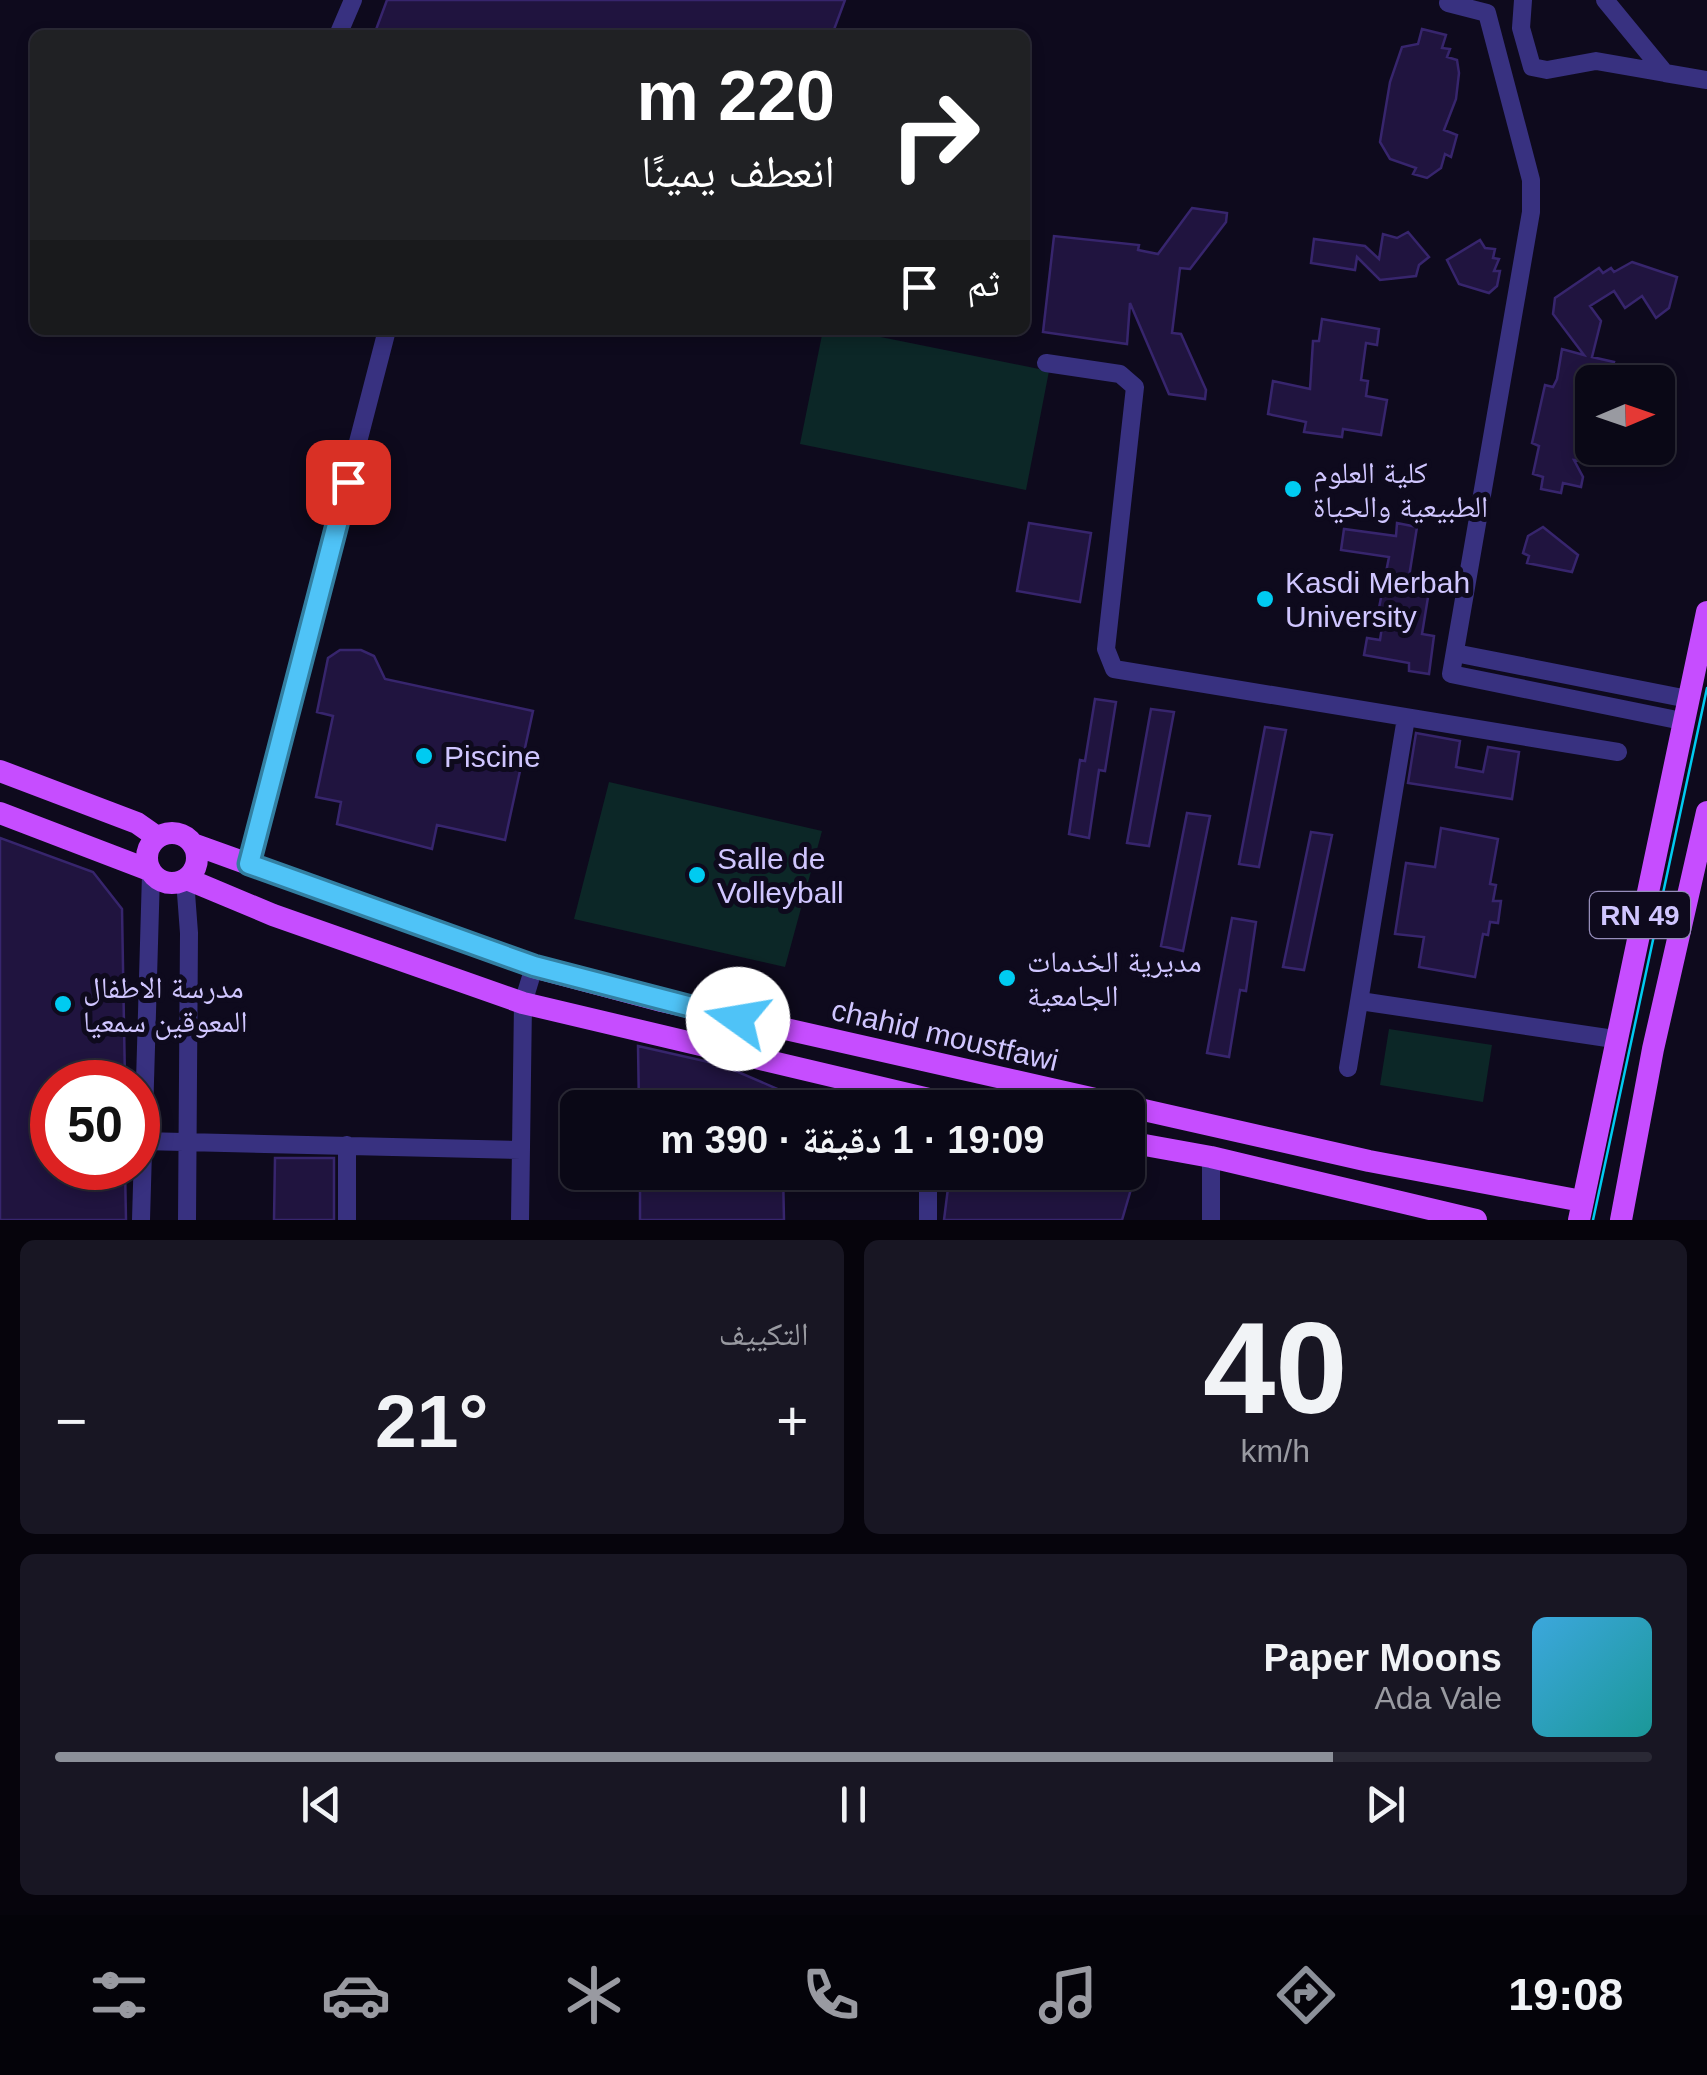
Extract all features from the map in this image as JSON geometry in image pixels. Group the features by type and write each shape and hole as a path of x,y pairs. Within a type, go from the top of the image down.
{"main road":[{"name":"RN 49","path":"1580,1210 1707,612"},
{"path":"0,771 137,824 157,837 180,834 193,844 196,866 186,880"},
{"name":"RN 49","path":"1620,1220 1653,1048 1707,812"},
{"path":"0,813 150,872 163,882 186,880 272,915 524,1002 876,1090"},
{"path":"150,872 148,848 157,837"},
{"name":"chahid moustfawi","path":"193,844 534,966 662,1001 1580,1210"},
{"path":"1145,1145 1476,1220"}],"street":[{"path":"340,30 354,0"},
{"path":"1523,0 1521,28 1532,67 1547,70 1596,61 1707,80"},
{"path":"1606,0 1665,73"},
{"path":"1448,3 1486,12 1532,194 1452,674 1685,710"},
{"path":"249,864 386,335"},
{"path":"1046,363 1120,374 1135,388 1106,648 1114,669 1618,752"},
{"path":"1455,653 1685,710"},
{"path":"1348,1068 1406,718"},
{"path":"144,1060 150,872"},
{"path":"186,880 186,1220"},
{"path":"520,1220 524,1002 534,966"},
{"path":"1360,1000 1614,1039"},
{"path":"160,1142 522,1150"},
{"path":"346,1145 347,1220"},
{"path":"1211,1157 1211,1220"},
{"path":"142,1190 142,1220"},
{"path":"928,1190 928,1220"}],"green space":[{"path":"822,335 871,335 1049,371 1026,490 800,444"},
{"name":"Salle de Volleyball","path":"609,782 822,831 785,967 574,919"},
{"path":"1389,1029 1492,1045 1483,1102 1380,1085"}],"building":[{"path":"387,0 845,0 834,30 376,30"},
{"path":"1422,29 1446,35 1442,48 1450,49 1447,57 1457,60 1459,73 1456,99 1444,130 1457,135 1451,157 1445,154 1441,168 1427,178 1413,174 1416,168 1390,159 1380,142 1390,82 1402,47 1418,44"},
{"path":"1192,208 1227,213 1226,222 1190,269 1180,268 1172,333 1181,334 1206,390 1205,399 1169,394 1130,303 1127,344 1043,332 1054,236 1139,245 1138,250 1158,254"},
{"path":"1408,232 1429,257 1419,265 1416,276 1380,280 1357,257 1355,270 1311,263 1314,239 1365,246 1379,259 1383,234 1397,238"},
{"path":"1480,240 1485,248 1495,249 1493,258 1499,259 1494,271 1500,271 1497,286 1489,293 1459,284 1447,260"},
{"path":"1632,262 1677,277 1669,308 1656,318 1642,296 1625,308 1614,291 1590,306 1601,321 1592,357 1614,362 1575,365 1574,460 1583,477 1581,487 1563,483 1561,493 1541,489 1543,477 1533,474 1539,446 1532,443 1545,385 1553,387 1557,379 1562,349 1584,355 1553,314 1555,298 1599,268 1603,273 1611,268 1614,272"},
{"path":"1322,319 1379,329 1377,345 1366,343 1361,380 1368,381 1366,396 1387,400 1381,435 1343,429 1342,437 1304,432 1306,422 1268,414 1273,381 1310,389 1313,341 1319,341"},
{"path":"1029,523 1091,533 1080,602 1017,591"},
{"path":"1397,523 1417,527 1409,577 1430,585 1422,634 1434,636 1429,674 1409,671 1409,663 1364,655 1367,638 1380,640 1384,614 1378,613 1389,557 1341,550 1344,529 1396,536"},
{"path":"1543,527 1578,555 1572,572 1527,563 1529,556 1523,553 1528,536"},
{"name":"Piscine","path":"340,650 361,650 374,656 385,679 533,711 505,840 437,825 432,849 337,824 341,802 316,797 333,716 317,712 328,658"},
{"path":"1095,699 1116,702 1105,771 1099,770 1089,838 1069,834 1080,760 1085,761"},
{"path":"1151,709 1174,712 1149,846 1127,843"},
{"path":"1265,727 1286,730 1259,867 1239,864"},
{"path":"1416,733 1460,741 1456,767 1483,772 1488,747 1519,752 1512,799 1408,783"},
{"path":"1187,813 1210,816 1183,951 1161,946"},
{"path":"1441,828 1498,839 1490,884 1496,885 1493,901 1501,901 1498,923 1490,922 1488,935 1483,934 1475,977 1419,967 1424,937 1395,934 1406,863 1435,867"},
{"path":"1311,832 1332,835 1304,970 1283,967"},
{"name":"مدرسة الاطفال المعوقين سمعيا","path":"0,838 93,872 122,909 125,1060 30,1060 30,1190 125,1190 126,1220 0,1220"},
{"path":"1232,918 1256,922 1246,991 1240,990 1229,1057 1207,1053"},
{"path":"638,1046 722,1065 780,1090 639,1090"},
{"path":"275,1158 334,1158 334,1220 274,1220"},
{"path":"640,1190 783,1190 784,1220 640,1220"},
{"path":"948,1190 1131,1190 1122,1220 944,1220"}],"tram line":[{"path":"1593,1220 1707,688"}],"place":[{"name":"كلية العلوم الطبيعية والحياة","path":"1293,489"},
{"name":"Kasdi Merbah University","path":"1265,599"},
{"name":"Piscine","path":"424,756"},
{"name":"Salle de Volleyball","path":"697,875"},
{"name":"مديرية الخدمات الجامعية","path":"1007,978"},
{"name":"مدرسة الاطفال المعوقين سمعيا","path":"63,1004"}],"route":[{"path":"348,482 249,864 534,966 738,1019"}]}
